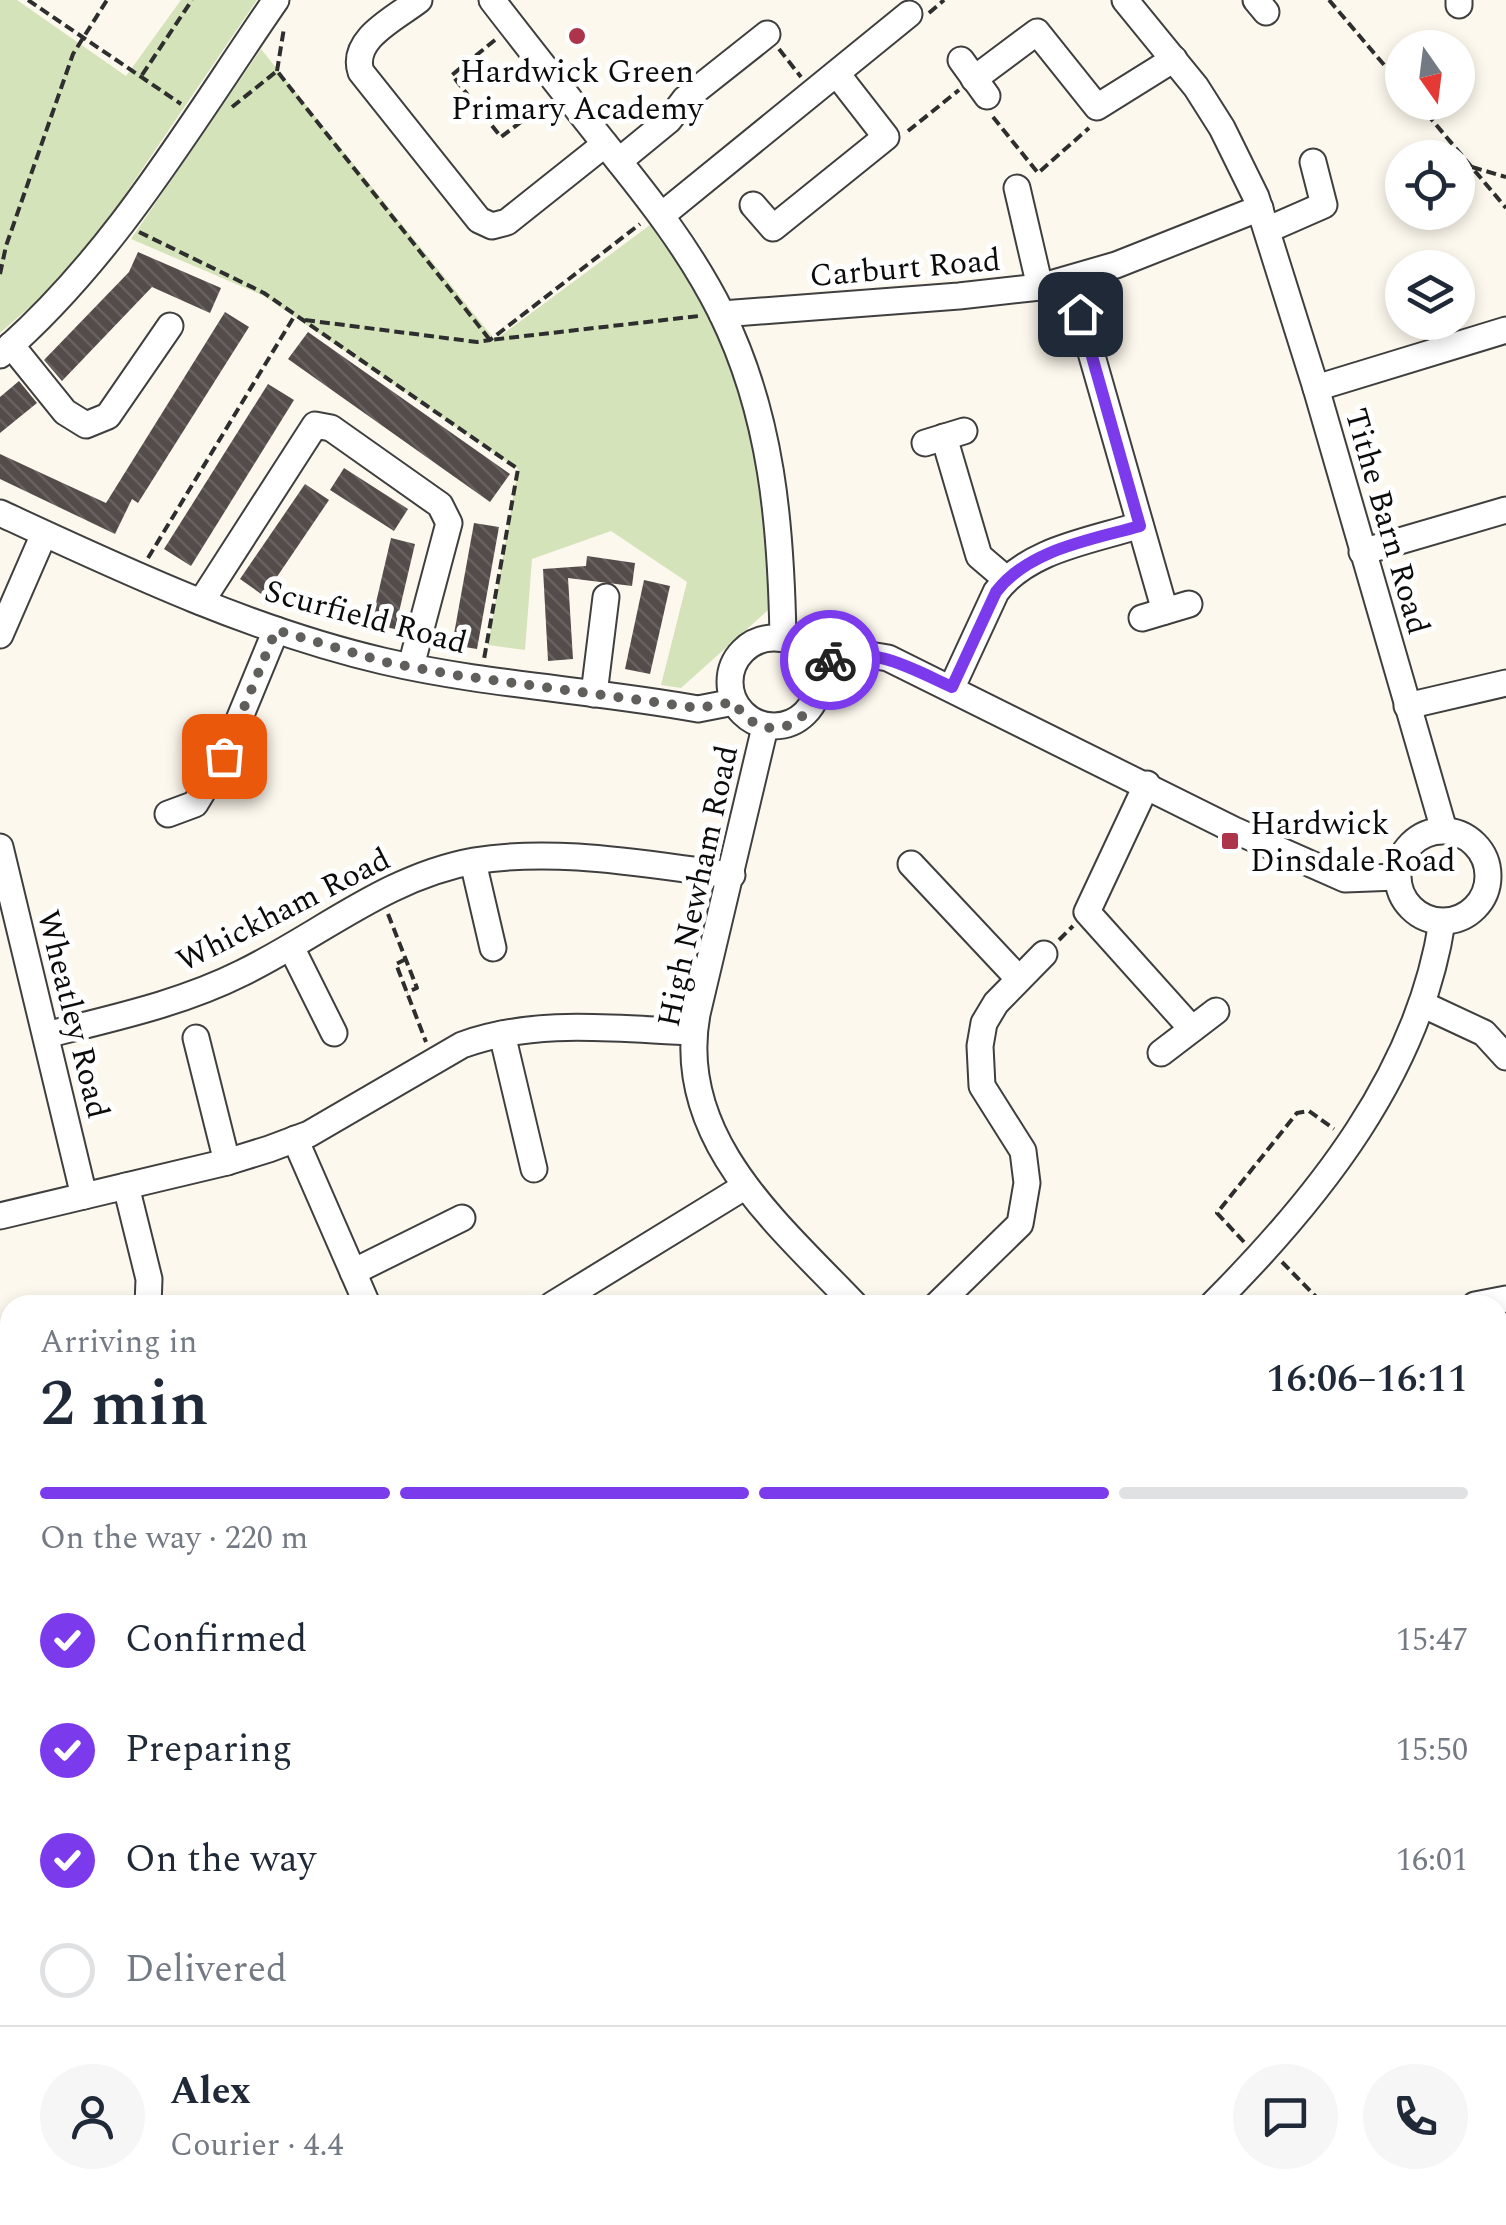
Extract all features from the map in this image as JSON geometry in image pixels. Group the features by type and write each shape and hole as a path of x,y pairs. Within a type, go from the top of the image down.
{"street":[{"path":"419,0 366,41 358,50 357,61 361,72 478,220 492,226 507,222 669,120 685,99 771,39"},
{"path":"492,0 660,213 722,314 746,375 773,478 783,638"},
{"name":"Tithe Barn Road","path":"1125,0 1222,128 1264,219 1444,830"},
{"path":"170,325 108,416 86,425 64,412 6,350 64,294 122,224 282,6"},
{"path":"660,213 915,17"},
{"path":"974,78 1037,32 1097,107 1174,60"},
{"path":"753,204 773,228 886,136 837,74"},
{"path":"1264,219 1324,206 1313,162"},
{"path":"1018,187 1040,287"},
{"name":"Carburt Road","path":"722,314 1040,287 1264,219"},
{"path":"1070,279 1166,611"},
{"path":"1316,388 1506,330"},
{"path":"201,602 315,425 331,428 440,506 449,524 411,666"},
{"path":"944,437 979,556 1006,579"},
{"path":"1362,552 1506,510"},
{"name":"Scurfield Road","path":"0,513 201,602 370,658 481,678 698,708 734,702"},
{"path":"952,687 996,592 1006,579 1024,564 1140,526"},
{"path":"0,635 44,534"},
{"path":"594,694 605,598"},
{"path":"167,812 196,804 224,756 276,630"},
{"path":"783,638 808,653 816,664 818,687 813,706 801,718 784,727 765,727 740,712 729,680 740,652 768,639 783,638"},
{"path":"816,664 858,652 888,658 1234,830 1344,880 1397,877"},
{"path":"1407,706 1506,683"},
{"name":"High Newham Road","path":"765,727 694,1032 697,1076 710,1127 744,1187 846,1295"},
{"path":"1147,784 1087,912 1192,1029"},
{"path":"1444,830 1474,842 1497,871 1482,901 1471,912 1442,922 1425,918 1410,908 1397,877 1410,844 1444,830"},
{"name":"Wheatley Road","path":"0,847 8,912 46,1035 84,1196"},
{"name":"Whickham Road","path":"46,1035 174,1002 241,974 379,893 422,875 473,862 520,856 579,856 732,875"},
{"path":"473,862 493,948"},
{"path":"911,864 1018,978"},
{"path":"1222,1295 1264,1253 1350,1141 1387,1084 1424,1005 1442,922"},
{"path":"291,947 334,1033"},
{"path":"947,1295 1020,1224 1027,1183 1023,1152 982,1086 979,1066 984,1023 996,1003 1044,954"},
{"path":"1424,1005 1484,1033 1506,1058"},
{"path":"1161,1053 1216,1011"},
{"path":"0,1216 226,1162 294,1139 462,1045 502,1034 549,1026 694,1032"},
{"path":"502,1034 534,1170"},
{"path":"196,1038 226,1162"},
{"path":"294,1139 363,1295"},
{"path":"126,1186 148,1279 148,1295"},
{"path":"591,1295 744,1187"},
{"path":"353,1272 462,1218"}],"path":[{"path":"28,0 184,106"},
{"path":"0,274 6,246 82,37 107,0"},
{"path":"140,76 192,0"},
{"path":"915,17 944,0"},
{"path":"1330,0 1385,66"},
{"path":"282,6 277,71 490,340"},
{"path":"502,35 452,75 501,136 550,100"},
{"path":"771,39 807,85"},
{"path":"222,114 277,71"},
{"path":"886,136 901,137 974,78 991,114 1038,173 1096,122 1097,107"},
{"path":"1431,120 1448,140"},
{"path":"1475,168 1506,177"},
{"path":"1475,172 1506,208"},
{"path":"490,340 660,213"},
{"path":"122,224 264,293 518,469 481,678"},
{"path":"138,574 295,314"},
{"path":"300,319 477,342 722,314"},
{"path":"379,893 418,988 407,992"},
{"path":"1044,954 1087,912"},
{"path":"406,960 396,964 434,1062"},
{"path":"1312,1295 1217,1214 1298,1113 1310,1112 1350,1141"}],"green space":[{"path":"0,0 17,0 126,76 181,0 257,0 107,221 48,291 0,333"},
{"path":"261,49 495,340 654,222 701,292 743,377 772,530 777,602 681,688 661,685 687,582 611,531 532,559 525,650 488,645 518,469 264,296 131,239"}],"building":[{"path":"138,252 221,288 210,313 152,287 62,381 44,360 129,272"},
{"path":"225,312 249,327 138,503 132,499 115,534 0,479 0,454 106,503"},
{"path":"308,332 510,474 490,502 288,359"},
{"path":"19,381 37,403 0,433 0,397"},
{"path":"268,384 294,400 191,566 164,549"},
{"path":"344,468 408,509 394,531 330,490"},
{"path":"305,484 329,500 264,596 240,579"},
{"path":"474,523 499,527 477,649 452,645"},
{"path":"391,538 415,544 395,629 371,624"},
{"path":"587,556 635,563 632,586 568,578 573,659 548,661 543,569 586,566"},
{"path":"644,580 670,586 650,674 625,669"}],"way so far":[{"path":"224,756 276,630 385,662 455,675 698,708 734,702 740,712 765,727 784,727 813,706 818,687 816,664 830,660"}],"place":[{"name":"Hardwick Green Primary Academy","path":"577,36"},
{"name":"Hardwick Dinsdale Road","path":"1230,841"}],"route":[{"path":"830,660 858,652 888,658 952,687 996,592 1006,579 1024,564 1053,552 1140,526 1080,314"}]}
